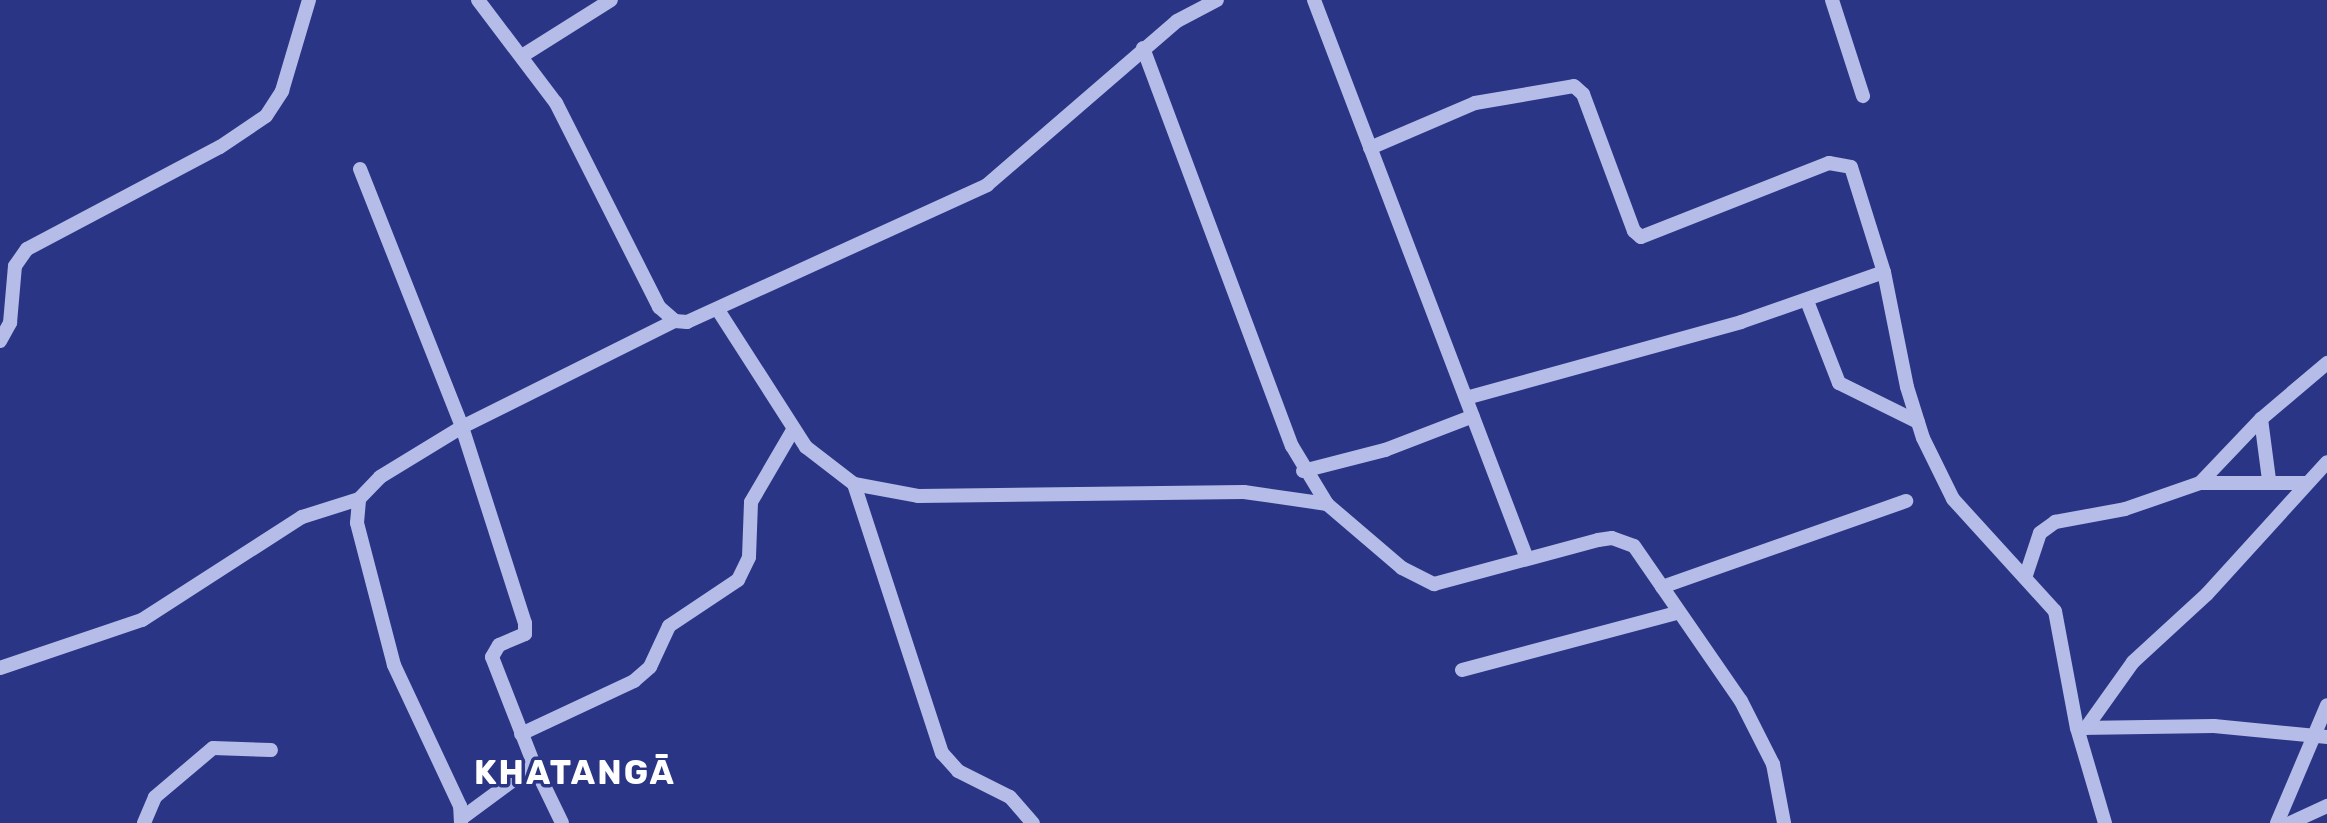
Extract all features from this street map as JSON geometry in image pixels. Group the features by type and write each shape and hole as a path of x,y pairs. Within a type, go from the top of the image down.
{"street":[{"path":"0,341 10,323 6,274 37,241 220,147 266,116 282,91 309,0"},
{"path":"478,0 522,56 575,136 659,307 675,321"},
{"path":"522,56 611,0"},
{"path":"0,668 142,620 302,517 359,499 380,477 462,427 675,321 718,310 987,185 1143,48 1177,21 1217,0"},
{"path":"1314,0 1526,556"},
{"path":"1832,0 1863,96"},
{"path":"1143,48 1303,471 1327,504 1423,582 1465,578 1526,556 1612,538 1625,541 1643,555 1676,613 1758,732 1773,764 1784,823"},
{"path":"1370,148 1475,103 1574,86 1585,99 1637,236 1839,161 1855,174 1884,272 1918,422 1953,499 2048,600 2060,624 2105,823"},
{"path":"360,169 462,427 526,627 522,637 499,645 492,657 534,765 562,823"},
{"path":"1466,398 1807,301 1884,272"},
{"path":"1807,301 1839,383 1918,422"},
{"path":"718,310 793,430 820,461 854,484 918,496 1244,492 1327,504"},
{"path":"2200,483 2261,419 2327,363"},
{"path":"1303,471 1385,450 1473,416"},
{"path":"2261,419 2269,480"},
{"path":"521,734 634,681 650,667 669,626 738,580 749,557 751,502 793,430"},
{"path":"2082,728 2133,662 2207,594 2327,462"},
{"path":"2026,575 2037,538 2049,525 2125,509 2200,483 2269,480 2307,483"},
{"path":"854,484 942,753 958,771 1010,797 1033,823"},
{"path":"359,499 357,523 394,665 462,821 534,765"},
{"path":"1662,587 1906,501"},
{"path":"1462,670 1676,613"},
{"path":"2277,823 2320,736 2327,705"},
{"path":"2082,728 2214,726 2320,736"},
{"path":"144,823 155,797 213,748 271,750"},
{"path":"2290,823 2327,806"}],"district":[{"name":"KHATANGĀ","path":"575,773"}]}
